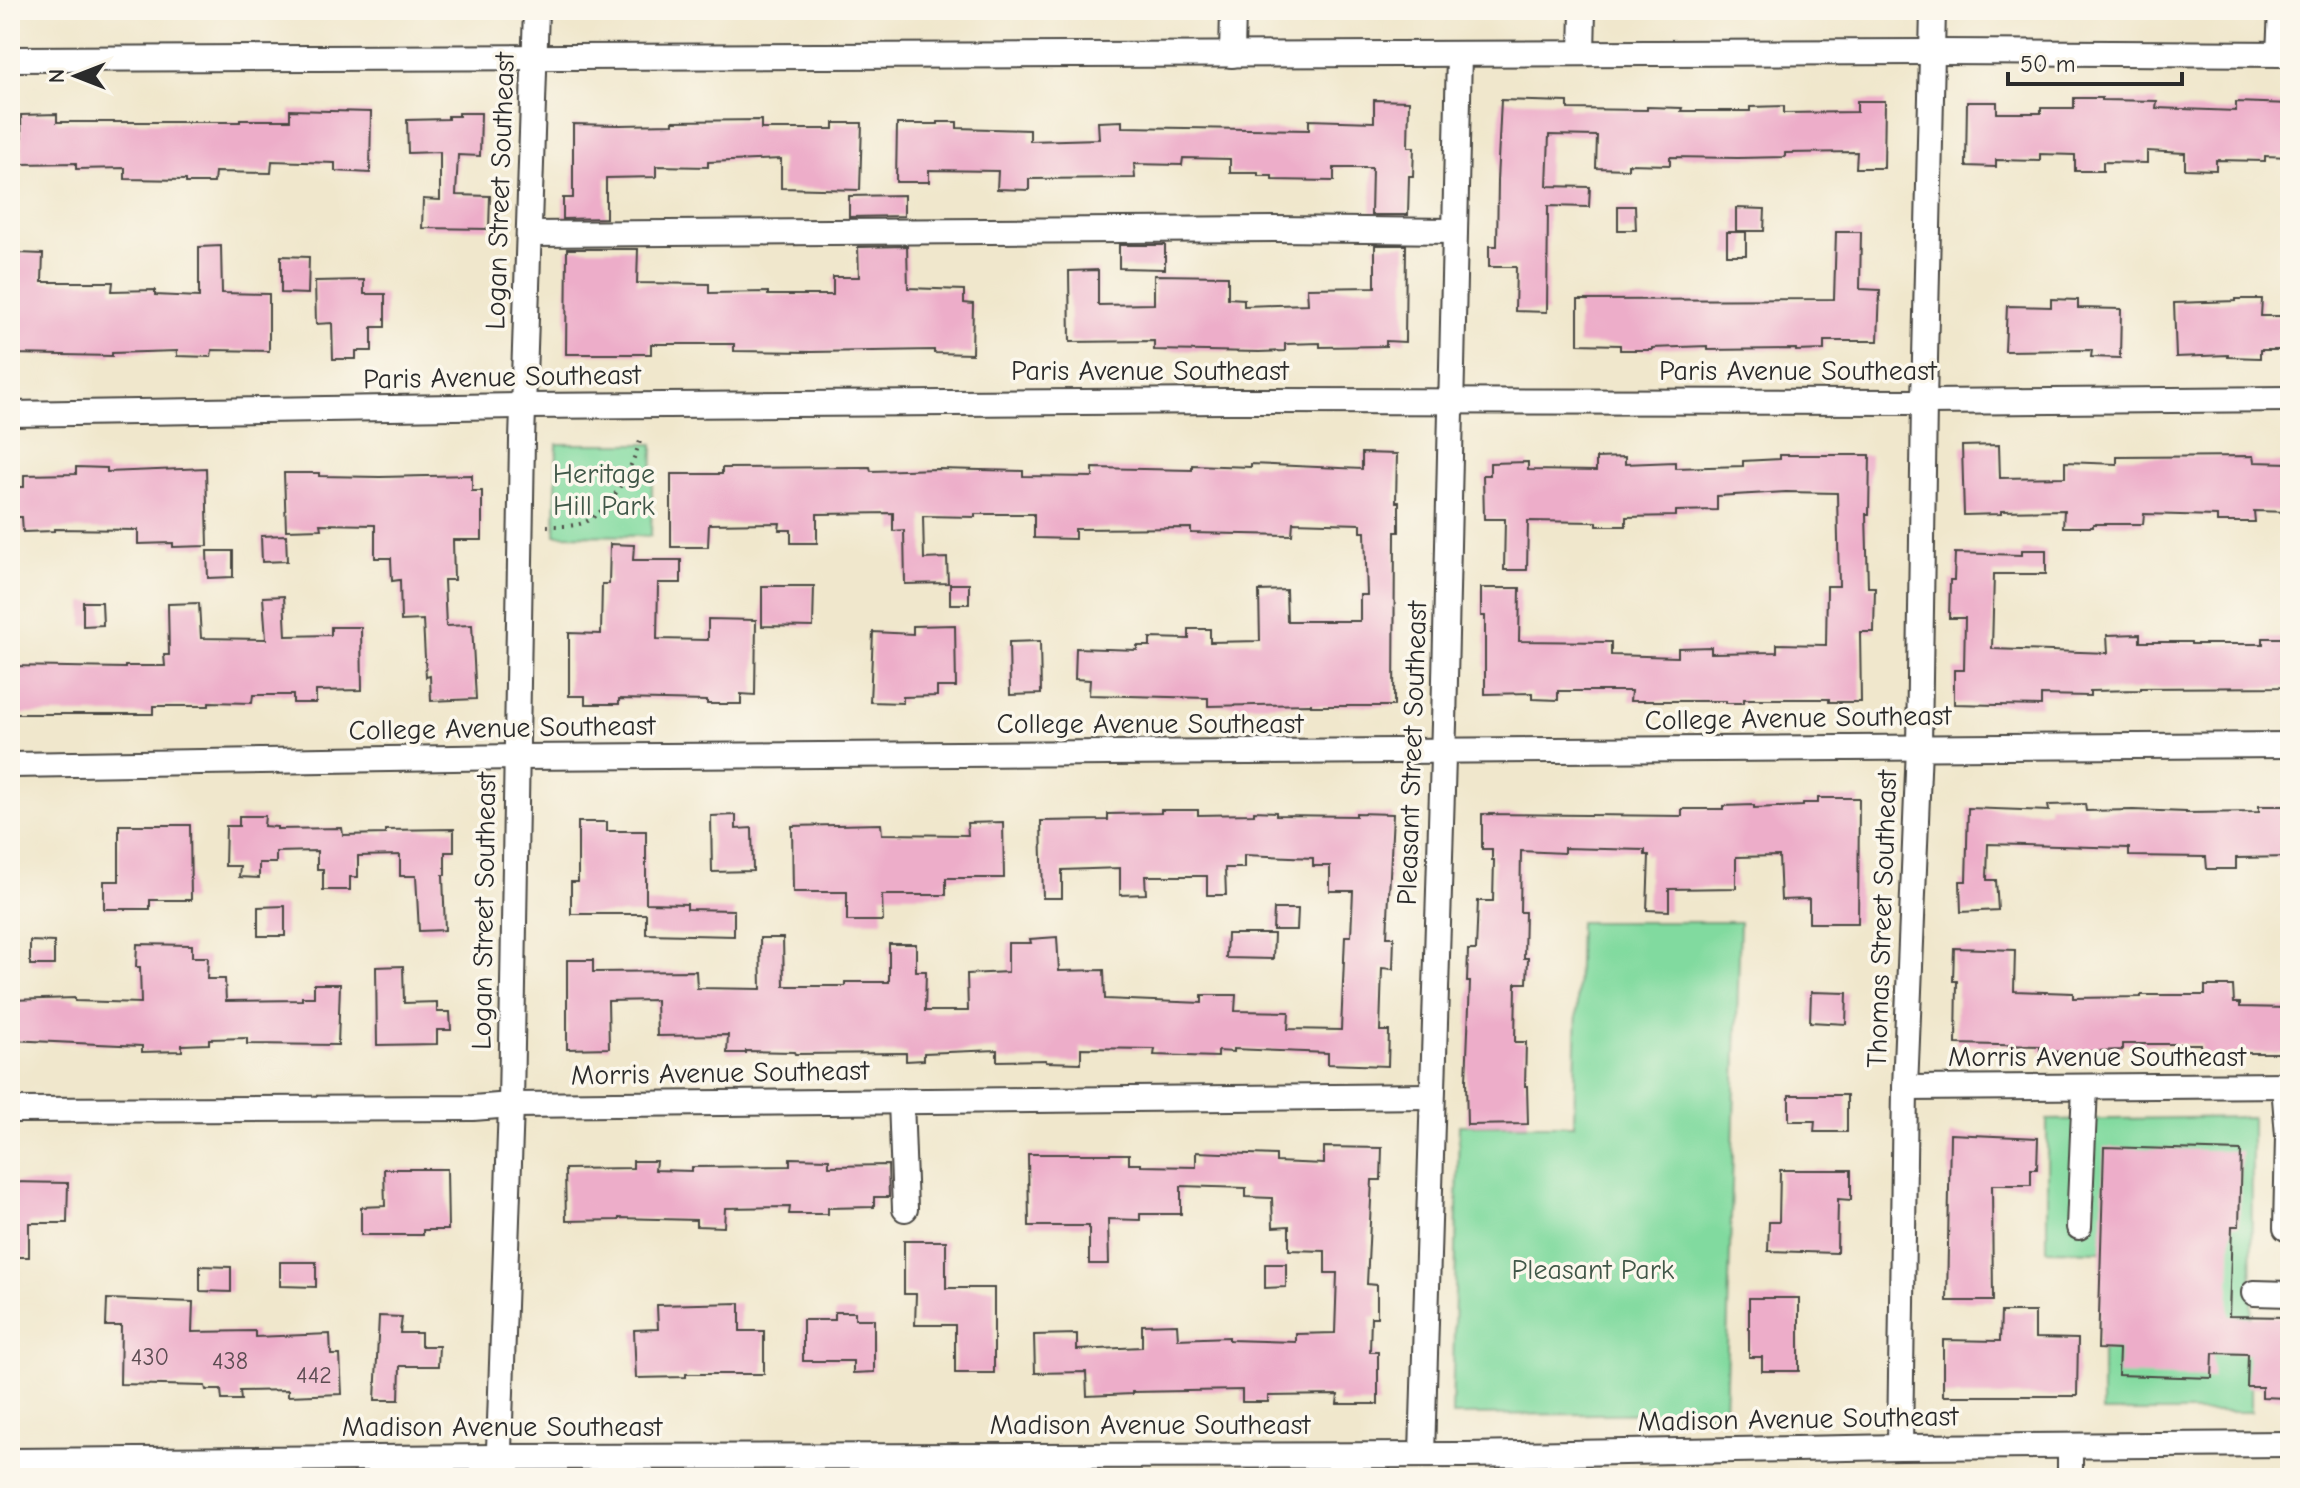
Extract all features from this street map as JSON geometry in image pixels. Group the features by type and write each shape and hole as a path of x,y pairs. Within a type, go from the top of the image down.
{"street":[{"name":"Logan Street Southeast","path":"499,1467 511,1105 523,406 536,10"},
{"path":"1232,55 1233,10"},
{"path":"1582,53 1583,10"},
{"name":"Thomas Street Southeast","path":"1900,1447 1905,1088 1919,747 1933,10"},
{"path":"10,59 1932,52 2285,54 2281,10"},
{"name":"Pleasant Street Southeast","path":"1422,1454 1443,752 1459,54"},
{"path":"529,234 1275,229 1454,231"},
{"name":"Paris Avenue Southeast","path":"10,414 523,406 2290,399"},
{"name":"College Avenue Southeast","path":"10,765 517,757 2290,745"},
{"path":"2287,1085 2286,1228 2290,1228"},
{"name":"Morris Avenue Southeast","path":"1905,1088 2287,1085"},
{"path":"2079,1227 2085,1087"},
{"name":"Morris Avenue Southeast","path":"10,1110 473,1108 511,1105 1431,1096"},
{"path":"901,1101 905,1209"},
{"path":"2254,1293 2290,1294"},
{"name":"Madison Avenue Southeast","path":"10,1461 499,1467 1422,1454 1465,1466 1900,1447 2290,1444"},
{"path":"2070,1446 2070,1478"}],"path":[{"path":"547,526 584,523 601,511 633,465 641,438"}],"green space":[{"name":"Heritage Hill Park","path":"557,444 653,444 651,536 555,535"},
{"name":"Pleasant Park","path":"1579,922 1740,922 1725,1413 1452,1415 1459,1125 1574,1125"},
{"path":"2252,1117 2251,1412 2102,1412 2102,1251 2047,1250 2047,1120"}],"building":[{"path":"2074,98 2157,101 2156,108 2236,111 2236,102 2290,104 2290,157 2265,156 2265,161 2216,160 2216,170 2185,169 2185,153 2147,151 2147,163 2103,162 2103,171 2075,171 2075,155 2040,154 2040,161 1996,160 1996,167 1966,166 1967,102 1997,102 1997,113 2041,113 2041,108 2074,108"},
{"path":"1374,100 1409,101 1408,147 1414,147 1413,176 1409,176 1408,215 1371,215 1372,168 1334,168 1334,181 1272,180 1272,176 1258,176 1258,173 1230,173 1230,159 1183,158 1182,165 1134,164 1135,178 1029,179 1029,190 997,189 998,171 929,170 929,182 896,182 897,124 957,122 957,128 1030,130 1030,141 1099,139 1098,122 1122,121 1122,127 1309,130 1309,120 1374,122"},
{"path":"1501,100 1568,102 1568,109 1647,110 1647,107 1682,108 1681,111 1750,111 1750,107 1784,106 1784,113 1857,112 1857,101 1885,101 1884,168 1856,168 1857,152 1785,153 1785,157 1670,157 1670,165 1628,164 1628,169 1596,168 1597,136 1549,135 1547,186 1590,187 1589,207 1548,206 1547,312 1515,311 1516,267 1489,267 1489,246 1497,246"},
{"path":"290,110 371,112 370,173 335,171 335,163 272,161 271,173 215,172 214,183 186,183 186,180 125,179 125,168 76,169 76,163 22,164 21,115 57,114 57,122 240,122 290,120"},
{"path":"459,113 481,113 480,156 458,155 456,195 490,196 489,229 422,228 423,199 440,200 440,152 408,153 407,120 448,119 448,116 459,116"},
{"path":"761,120 761,129 834,129 834,123 862,123 860,190 781,188 781,159 708,162 708,167 656,166 656,177 606,178 606,218 563,219 563,198 573,198 573,124"},
{"path":"904,195 904,216 849,217 849,196"},
{"path":"1618,206 1635,206 1636,230 1618,230"},
{"path":"1736,208 1765,209 1764,231 1736,231"},
{"path":"1727,232 1746,232 1746,255 1727,255"},
{"path":"1836,232 1861,232 1860,289 1880,290 1878,341 1824,341 1824,350 1796,351 1707,350 1707,346 1620,350 1620,345 1578,344 1578,300 1834,299"},
{"path":"1119,245 1165,245 1165,269 1119,268"},
{"path":"1375,245 1406,245 1405,342 1386,341 1386,346 1285,344 1285,351 1259,352 1154,350 1154,341 1070,342 1069,271 1098,270 1098,305 1154,304 1154,275 1228,276 1228,298 1244,299 1244,306 1308,304 1307,288 1375,287"},
{"path":"221,246 222,293 269,294 269,351 212,350 211,357 177,356 177,351 112,353 112,356 13,354 18,253 43,254 42,282 113,282 112,291 155,290 155,295 199,297 199,247"},
{"path":"907,246 908,288 964,290 964,303 973,304 972,354 934,353 934,350 734,351 734,344 651,344 651,354 566,354 567,249 638,249 637,283 709,284 709,293 833,295 833,277 859,277 858,247"},
{"path":"281,256 309,257 308,294 281,293"},
{"path":"364,280 364,294 385,294 385,327 372,327 372,351 356,351 356,359 333,359 332,323 316,324 315,281"},
{"path":"2051,299 2078,300 2078,308 2121,309 2120,358 2091,357 2092,350 2005,351 2007,306 2051,307"},
{"path":"2262,299 2261,316 2290,316 2290,350 2260,350 2260,358 2228,355 2176,357 2174,303"},
{"path":"1999,445 2000,478 2065,477 2065,462 2117,464 2117,457 2253,456 2254,462 2290,463 2290,512 2254,511 2255,522 2217,522 2217,516 2144,514 2143,524 2093,524 2093,527 2063,527 2064,510 1964,515 1962,446"},
{"path":"1362,453 1397,454 1399,532 1395,532 1394,706 1208,706 1208,698 1089,695 1090,680 1075,679 1076,648 1137,650 1137,646 1150,646 1150,638 1189,639 1189,629 1210,629 1210,642 1260,641 1259,591 1286,590 1287,621 1360,621 1360,595 1367,595 1365,532 1361,532 1361,524 1293,522 1292,535 1191,533 1191,528 1075,529 1075,539 1034,538 1034,514 923,516 924,559 947,558 948,583 905,584 904,530 893,531 893,513 817,514 817,543 791,543 791,530 779,530 780,523 709,524 708,547 671,547 671,474 722,474 722,468 870,467 871,471 1023,471 1023,476 1093,477 1093,468 1192,470 1192,465 1362,469"},
{"path":"1780,455 1870,455 1869,514 1866,514 1868,587 1875,587 1874,632 1860,632 1861,702 1829,702 1829,699 1744,699 1744,703 1630,701 1631,691 1558,691 1558,700 1532,699 1532,693 1485,694 1485,616 1481,616 1481,588 1520,588 1519,641 1611,642 1611,655 1678,657 1678,648 1711,647 1711,653 1777,652 1777,644 1826,645 1827,586 1839,586 1837,493 1717,496 1717,510 1676,511 1676,516 1626,517 1626,526 1597,526 1597,522 1528,521 1527,570 1504,570 1505,519 1484,519 1483,475 1490,475 1490,463 1528,462 1528,470 1596,471 1596,458 1625,457 1625,464 1675,462 1675,468 1743,466 1743,461 1780,459"},
{"path":"76,467 107,468 107,472 206,468 208,546 138,544 138,530 54,529 23,532 22,517 17,517 16,487 24,487 24,475 76,474"},
{"path":"284,473 380,477 472,475 472,491 482,491 482,540 453,540 454,580 444,580 446,626 472,625 476,699 431,701 430,676 426,677 423,620 401,621 400,580 392,581 391,558 375,558 375,525 320,524 321,529 286,530"},
{"path":"286,535 287,561 262,562 261,536"},
{"path":"610,544 634,545 633,560 681,560 681,583 658,583 657,639 708,640 708,619 756,620 755,695 741,694 741,704 619,699 619,704 585,704 585,696 569,696 569,633 601,634 602,584 609,584"},
{"path":"2022,550 2046,550 2046,574 1994,574 1992,649 2108,653 2107,635 2140,634 2140,642 2191,644 2263,644 2263,638 2290,638 2290,687 2141,688 2090,691 2090,696 2041,695 2041,706 1954,704 1954,670 1964,670 1965,618 1949,618 1950,580 1954,580 1955,553 2022,555"},
{"path":"207,551 233,551 233,577 208,578"},
{"path":"950,584 969,584 969,604 950,604"},
{"path":"762,586 814,586 813,627 762,626"},
{"path":"284,596 286,636 331,635 331,627 361,627 362,690 316,691 316,703 293,703 293,695 253,695 252,703 153,706 153,714 10,714 10,666 165,666 164,655 169,655 168,604 199,603 201,638 266,639 263,597"},
{"path":"83,602 102,602 103,625 83,626"},
{"path":"955,625 956,687 937,687 937,696 903,697 903,703 870,702 873,632 913,634 913,626"},
{"path":"1040,641 1041,694 1010,695 1009,642"},
{"path":"1818,798 1859,798 1858,923 1809,923 1809,899 1781,900 1779,856 1736,857 1736,888 1669,889 1669,911 1647,910 1649,855 1645,855 1645,850 1564,848 1564,853 1521,851 1520,912 1525,912 1524,958 1528,958 1527,983 1516,983 1515,1042 1526,1042 1528,1124 1467,1125 1468,950 1476,950 1478,901 1493,901 1494,860 1492,849 1482,849 1482,814 1682,816 1682,809 1803,806 1803,803 1818,803"},
{"path":"2085,804 2086,811 2186,813 2259,812 2259,806 2290,806 2290,857 2236,858 2236,869 2207,869 2206,857 2129,856 2129,848 1988,844 1987,880 1996,880 1998,910 1961,912 1960,881 1966,881 1968,808 2049,811 2048,805"},
{"path":"1161,810 1198,810 1198,815 1254,814 1254,811 1276,812 1276,815 1393,814 1387,937 1394,937 1393,969 1382,968 1380,1031 1389,1031 1388,1066 1328,1064 1328,1053 1234,1049 1234,1052 1218,1051 1218,1057 1154,1055 1155,1049 1081,1048 1081,1063 997,1061 997,1050 924,1053 924,1060 906,1061 906,1053 727,1053 728,1035 657,1036 656,1000 608,1001 609,1048 567,1049 567,960 593,960 593,972 696,971 697,988 761,989 760,938 783,938 784,986 889,982 889,944 916,944 916,971 926,971 925,1011 968,1011 967,974 1008,972 1008,943 1031,943 1030,939 1057,937 1059,971 1104,970 1105,999 1202,1003 1202,995 1236,995 1235,1011 1289,1012 1288,1029 1341,1030 1345,936 1351,936 1353,891 1330,891 1330,866 1313,866 1313,858 1244,855 1244,868 1225,868 1226,895 1207,895 1207,876 1145,876 1146,894 1120,895 1120,868 1062,870 1062,898 1043,898 1041,821 1108,820 1108,814 1161,813"},
{"path":"736,815 736,829 752,828 753,871 712,872 711,816"},
{"path":"239,816 265,816 264,826 277,829 342,828 343,835 385,834 385,830 454,829 454,852 445,852 445,930 419,931 416,876 400,876 400,855 358,856 358,877 350,877 350,890 323,890 323,869 317,869 317,851 276,852 276,863 259,863 259,878 239,877 240,866 225,866 226,826 239,826"},
{"path":"578,822 607,822 607,831 646,831 646,903 687,904 687,909 734,910 734,936 646,934 646,914 571,914 571,882 578,882"},
{"path":"1003,822 1004,878 946,878 946,895 882,895 883,921 847,921 847,892 793,892 792,826 881,824 882,834 968,835 967,823"},
{"path":"119,825 190,825 191,900 150,900 150,909 104,909 104,881 119,881"},
{"path":"285,906 285,936 258,936 258,907"},
{"path":"1274,909 1298,909 1297,930 1273,930"},
{"path":"1227,934 1274,934 1273,959 1226,958"},
{"path":"30,941 54,942 54,965 30,965"},
{"path":"137,944 192,945 192,957 208,957 207,979 225,979 226,1001 302,1000 302,997 314,997 314,984 340,984 338,1045 247,1044 247,1038 209,1039 209,1044 182,1045 182,1051 142,1052 142,1046 10,1040 10,1000 75,998 75,1001 141,1003 140,967 136,967"},
{"path":"1954,948 2015,950 2014,991 2073,993 2073,998 2141,997 2205,995 2205,986 2233,986 2234,1003 2240,1003 2240,1007 2289,1008 2289,1053 2201,1055 2201,1044 2122,1044 2122,1050 2071,1052 2040,1051 2040,1046 1956,1044"},
{"path":"403,966 404,1003 437,1002 437,1012 450,1012 451,1030 437,1030 437,1044 377,1045 376,967"},
{"path":"1811,992 1847,993 1846,1024 1810,1022"},
{"path":"1789,1095 1847,1095 1847,1132 1814,1132 1815,1121 1789,1121"},
{"path":"1950,1134 2038,1138 2037,1169 2031,1169 2031,1185 1992,1185 1993,1301 1947,1301"},
{"path":"1324,1147 1382,1148 1381,1180 1372,1180 1367,1284 1377,1285 1377,1317 1371,1317 1370,1352 1378,1352 1378,1404 1337,1404 1338,1395 1268,1396 1268,1402 1242,1402 1242,1390 1087,1396 1086,1372 1035,1373 1034,1335 1077,1334 1077,1350 1142,1347 1142,1325 1177,1324 1178,1339 1229,1337 1229,1340 1296,1342 1296,1334 1335,1333 1337,1273 1325,1273 1325,1251 1289,1250 1289,1226 1273,1227 1272,1198 1246,1197 1246,1188 1181,1186 1181,1214 1140,1214 1140,1220 1108,1219 1109,1264 1089,1264 1089,1226 1029,1226 1028,1154 1129,1154 1129,1164 1141,1166 1196,1167 1196,1152 1276,1155 1276,1162 1324,1164"},
{"path":"2104,1147 2241,1151 2239,1226 2232,1226 2229,1316 2287,1317 2286,1398 2262,1397 2262,1387 2247,1387 2248,1354 2213,1353 2212,1378 2118,1375 2119,1350 2098,1349"},
{"path":"790,1158 829,1159 829,1166 888,1165 889,1197 874,1197 874,1207 828,1208 828,1214 789,1214 790,1207 725,1208 724,1227 696,1226 696,1220 619,1218 566,1221 565,1169 633,1168 633,1161 656,1161 655,1170 692,1171 692,1167 790,1166"},
{"path":"384,1169 447,1169 448,1230 423,1230 423,1235 361,1235 361,1207 385,1206"},
{"path":"1780,1170 1851,1170 1851,1200 1838,1199 1837,1253 1768,1251 1769,1222 1779,1222"},
{"path":"10,1182 68,1183 67,1223 29,1223 29,1257 10,1257"},
{"path":"904,1241 946,1241 946,1288 994,1288 994,1373 955,1373 955,1325 915,1325 916,1294 904,1294"},
{"path":"280,1262 316,1262 316,1287 280,1286"},
{"path":"1265,1264 1286,1264 1286,1287 1265,1288"},
{"path":"200,1266 231,1267 231,1292 200,1291"},
{"path":"1749,1298 1799,1298 1799,1371 1762,1371 1762,1357 1749,1357"},
{"path":"107,1299 193,1302 192,1332 255,1331 255,1337 330,1334 331,1355 340,1355 342,1394 288,1396 288,1390 240,1391 241,1400 222,1400 221,1390 206,1390 205,1386 120,1384 121,1326 106,1326"},
{"path":"740,1303 740,1331 764,1331 764,1374 686,1374 686,1377 636,1378 634,1330 658,1329 657,1305"},
{"path":"835,1312 855,1312 855,1319 874,1319 874,1372 853,1373 853,1361 803,1361 803,1320 835,1320"},
{"path":"2001,1312 2035,1312 2035,1338 2078,1339 2077,1396 1943,1396 1943,1340 2000,1341"},
{"path":"379,1316 402,1317 400,1333 421,1333 421,1346 439,1346 438,1366 400,1366 399,1400 375,1400"}]}
